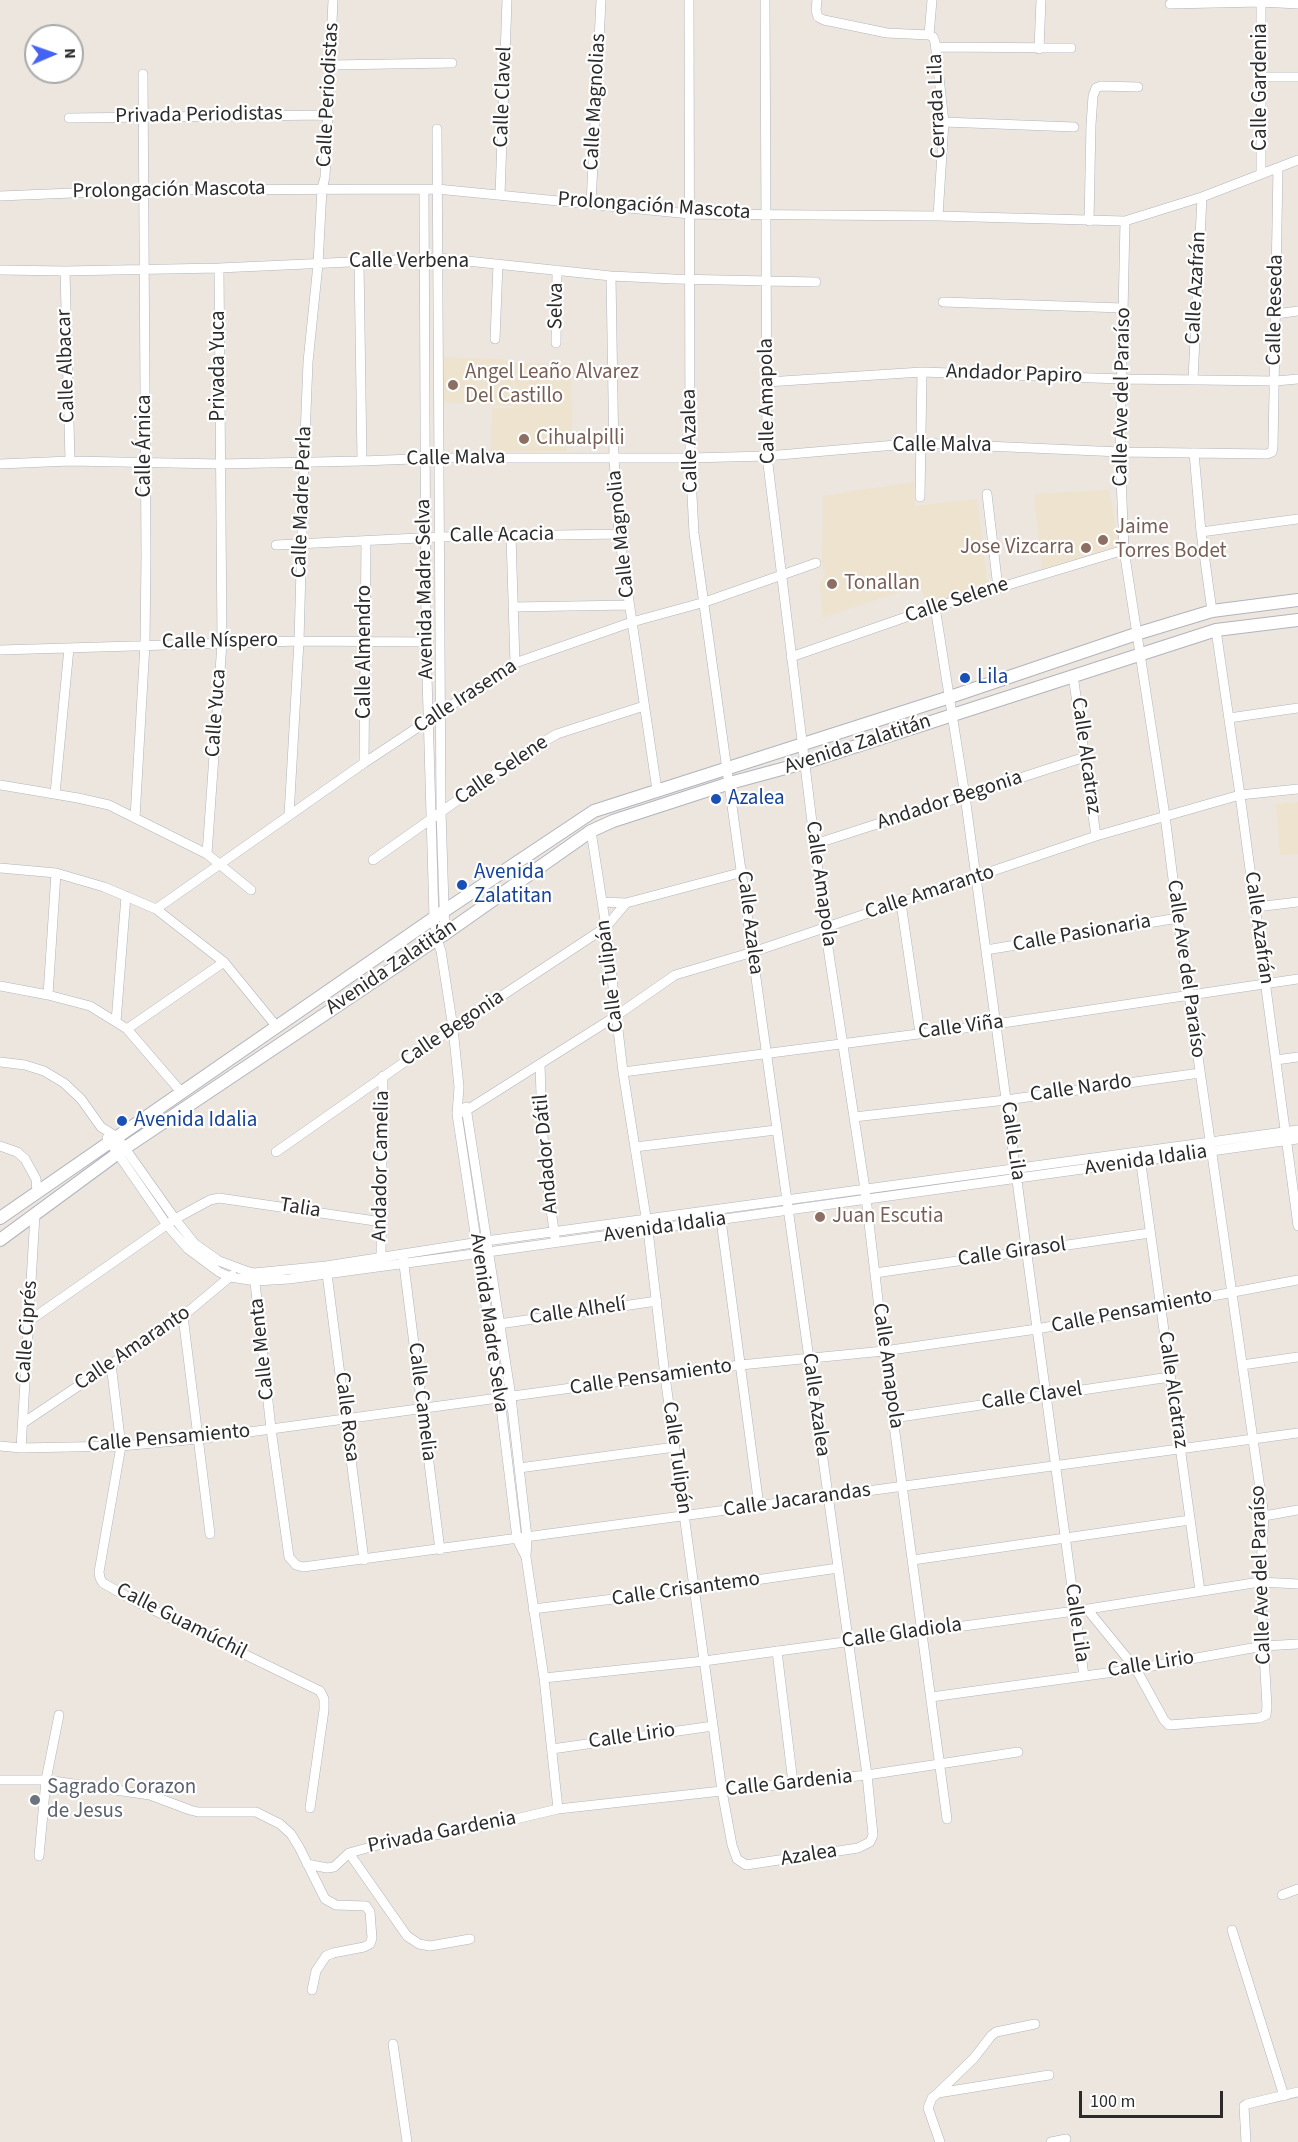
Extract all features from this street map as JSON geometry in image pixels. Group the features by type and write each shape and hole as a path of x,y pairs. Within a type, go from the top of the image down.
{"street":[{"name":"Calle Periodistas","path":"322,189 325,177 329,115 333,0"},
{"name":"Calle Clavel","path":"500,195 507,0"},
{"name":"Calle Magnolias","path":"591,204 601,0"},
{"name":"Calle Azalea","path":"689,0 690,458 694,533 867,1775 873,1826 870,1842"},
{"name":"Calle Amapola","path":"765,0 764,216 767,456 825,928 865,1194 947,1819"},
{"name":"Cerrada Lila","path":"817,0 818,17 887,33 933,37 944,122 938,216"},
{"name":"Cerrada Lila","path":"929,35 932,0"},
{"path":"1039,49 1041,0"},
{"path":"1170,4 1261,1 1298,4"},
{"name":"Calle Gardenia","path":"1261,1 1262,174"},
{"path":"936,47 1071,48"},
{"path":"331,65 452,63"},
{"name":"Calle Árnica","path":"135,818 145,644 146,555 143,74"},
{"path":"1261,77 1298,77"},
{"path":"1089,221 1093,96 1096,88 1101,86 1138,87"},
{"name":"Privada Periodistas","path":"69,118 329,115"},
{"path":"944,122 1074,127"},
{"name":"Avenida Madre Selva","path":"437,129 441,812 439,914"},
{"name":"Prolongación Mascota","path":"0,196 145,190 437,189 690,214 938,216 1125,221 1202,197 1298,160"},
{"name":"Calle Reseda","path":"1272,452 1276,381 1278,168"},
{"name":"Calle Madre Perla","path":"289,815 299,641 309,362 322,189"},
{"name":"Avenida Madre Selva","path":"424,189 424,458 430,820 441,951 453,1028 459,1088 457,1114 499,1324 511,1397 527,1537 526,1557 544,1678 558,1809"},
{"name":"Calle Azafrán","path":"1193,379 1202,197"},
{"name":"Calle Ave del Paraíso","path":"1125,221 1120,452 1124,549 1165,816 1210,1148 1264,1516 1260,1582 1266,1715 1259,1718 1169,1725 1136,1669"},
{"name":"Calle Verbena","path":"0,270 219,268 438,258 611,276 816,282"},
{"path":"359,261 362,461"},
{"path":"495,339 498,264"},
{"name":"Privada Yuca","path":"219,268 220,464"},
{"name":"Selva","path":"556,343 557,270"},
{"name":"Calle Albacar","path":"64,271 70,461"},
{"name":"Calle Magnolia","path":"611,276 614,459 619,534 657,790"},
{"path":"943,302 1123,308"},
{"path":"1276,314 1298,311"},
{"path":"920,498 919,443 922,372"},
{"name":"Andador Papiro","path":"767,382 922,372 1122,379 1276,381 1298,379"},
{"name":"Calle Malva","path":"0,464 70,461 220,464 424,458 690,458 767,456 919,443 1120,452 1267,454 1272,452"},
{"path":"1194,453 1212,611"},
{"name":"Calle Yuca","path":"207,854 222,643 220,464"},
{"path":"987,494 998,588"},
{"path":"1202,532 1298,519"},
{"name":"Calle Acacia","path":"276,545 439,537 619,534"},
{"path":"511,536 515,663"},
{"name":"Calle Almendro","path":"364,763 366,541"},
{"name":"Calle Selene","path":"791,657 935,607 1124,549"},
{"name":"Calle Irasema","path":"156,909 364,763 515,663 632,622 705,602 816,563"},
{"name":"Avenida Zalatitán","path":"0,1218 439,914 585,816 605,806 950,698 1136,634 1212,611 1298,600"},
{"path":"513,608 629,605"},
{"name":"Calle Lila","path":"935,607 976,878 1084,1676"},
{"name":"Avenida Zalatitán","path":"0,1240 121,1151 441,936 591,831 613,821 730,783 804,763 1216,630 1298,620"},
{"name":"Calle Azafrán","path":"1216,630 1256,907 1298,1226"},
{"name":"Calle Níspero","path":"0,650 299,641 440,642"},
{"path":"55,794 69,648"},
{"name":"Calle Alcatraz","path":"1073,675 1096,836"},
{"name":"Calle Selene","path":"373,860 526,752 557,734 644,706"},
{"path":"1229,718 1298,708"},
{"name":"Andador Begonia","path":"815,844 1085,757"},
{"path":"0,785 109,805 207,854 251,890"},
{"name":"Calle Amaranto","path":"457,1114 467,1110 616,1016 675,975 753,952 1096,836 1240,795 1298,789"},
{"name":"Calle Tulipán","path":"591,831 606,927 623,1072 648,1230 665,1376 722,1791 734,1852 737,1859 746,1865"},
{"path":"0,868 56,873 104,887 156,909 224,962 277,1027"},
{"path":"602,902 626,903 743,872"},
{"path":"48,995 56,873"},
{"path":"117,1022 126,896"},
{"path":"1256,907 1298,902"},
{"name":"Calle Begonia","path":"276,1152 453,1028 606,927 626,903"},
{"path":"901,903 920,1033"},
{"name":"Calle Pasionaria","path":"986,950 1178,918"},
{"path":"127,1029 224,962"},
{"name":"Calle Viña","path":"623,1072 996,1024 1298,979"},
{"path":"0,986 90,1006 127,1029 182,1093"},
{"path":"1276,1060 1298,1057"},
{"path":"0,1062 24,1065 44,1071 64,1083 81,1099 113,1140"},
{"name":"Andador Dátil","path":"540,1064 547,1181 556,1243"},
{"name":"Calle Nardo","path":"854,1117 1006,1100 1200,1073"},
{"name":"Andador Camelia","path":"381,1256 383,1076"},
{"name":"Avenida Madre Selva","path":"459,1088 467,1110 517,1539 526,1557"},
{"path":"635,1147 776,1130"},
{"name":"Avenida Idalia","path":"482,1248 555,1232 787,1200 865,1194 1140,1158 1285,1136 1298,1130"},
{"name":"Avenida Idalia","path":"1285,1136 1298,1139"},
{"name":"Avenida Idalia","path":"113,1140 195,1256 230,1277 327,1274 403,1259 482,1248 556,1243 721,1220 788,1210 865,1194"},
{"path":"0,1146 17,1152 25,1159 36,1179 37,1192"},
{"name":"Calle Alcatraz","path":"1140,1158 1200,1591"},
{"name":"Talia","path":"171,1222 210,1200 219,1198 382,1222"},
{"name":"Calle Ciprés","path":"21,1448 36,1215"},
{"path":"721,1220 759,1506"},
{"path":"29,1321 171,1222"},
{"name":"Avenida Idalia","path":"171,1222 195,1244 219,1261 255,1277 381,1256 403,1259"},
{"name":"Calle Girasol","path":"874,1273 1150,1233"},
{"name":"Calle Camelia","path":"403,1259 440,1550"},
{"name":"Calle Amaranto","path":"23,1423 183,1316 238,1268"},
{"name":"Calle Rosa","path":"327,1274 364,1560"},
{"name":"Calle Menta","path":"255,1277 271,1430 289,1557 296,1565"},
{"name":"Calle Pensamiento","path":"0,1446 21,1448 121,1446 271,1430 740,1365 884,1351 1037,1329 1298,1280"},
{"name":"Calle Alhelí","path":"499,1324 657,1301"},
{"path":"183,1316 210,1534"},
{"path":"1242,1365 1298,1357"},
{"name":"Calle Guamúchil","path":"111,1364 121,1446 99,1572 100,1578 103,1583 133,1600 320,1691 324,1699 324,1710 310,1808"},
{"name":"Calle Clavel","path":"893,1418 1170,1377"},
{"name":"Calle Jacarandas","path":"296,1565 303,1567 440,1550 1298,1433"},
{"path":"519,1468 675,1447"},
{"path":"1264,1516 1298,1510"},
{"path":"913,1560 1190,1520"},
{"name":"Calle Crisantemo","path":"533,1609 838,1568"},
{"name":"Calle Gladiola","path":"544,1678 704,1661 849,1642 922,1630 1075,1611 1260,1582 1298,1584"},
{"path":"1087,1609 1136,1669"},
{"name":"Calle Lirio","path":"931,1697 1136,1669 1263,1646 1298,1644"},
{"path":"777,1651 794,1783"},
{"path":"39,1856 46,1780 59,1715"},
{"name":"Calle Lirio","path":"552,1749 713,1726"},
{"name":"Calle Gardenia","path":"558,1809 867,1775 1018,1752"},
{"path":"0,1780 46,1780 150,1795 198,1812 256,1812 280,1824 291,1834 321,1894 330,1903 366,1906 370,1912 372,1938 370,1944 326,1956 316,1971 312,1990"},
{"name":"Privada Gardenia","path":"470,1939 430,1946 419,1944 407,1936 349,1853 378,1845 486,1826 558,1809"},
{"name":"Azalea","path":"746,1865 858,1848 870,1842"},
{"path":"307,1864 334,1867 349,1853"},
{"path":"1282,1895 1298,1889"},
{"path":"1232,1930 1284,2096"},
{"path":"940,2142 928,2108 935,2095 974,2058 996,2032 1035,2024"},
{"path":"393,2044 407,2142"},
{"path":"935,2095 1049,2075"},
{"path":"1246,2142 1244,2106 1298,2092"},
{"path":"1051,2142 1066,2139"}],"shaded area":[{"path":"444,357 513,360 513,406 442,402"},
{"path":"515,363 571,364 572,439 567,438 567,451 491,452 492,408 514,408"},
{"path":"914,482 915,506 977,499 988,588 927,606 920,585 822,618 820,582 825,573 822,567 823,496"},
{"path":"1109,490 1119,546 1042,569 1034,494"},
{"path":"1298,802 1298,854 1280,855 1276,804"}],"place":[{"name":"Angel Leaño Alvarez Del Castillo","path":"453,385"},
{"name":"Cihualpilli","path":"524,439"},
{"name":"Jaime Torres Bodet","path":"1103,540"},
{"name":"Jose Vizcarra","path":"1086,548"},
{"name":"Tonallan","path":"832,584"},
{"name":"Lila","path":"965,678"},
{"name":"Azalea","path":"716,799"},
{"name":"Avenida Zalatitan","path":"462,885"},
{"name":"Avenida Idalia","path":"122,1121"},
{"name":"Juan Escutia","path":"820,1217"},
{"name":"Sagrado Corazon de Jesus","path":"35,1800"}]}
